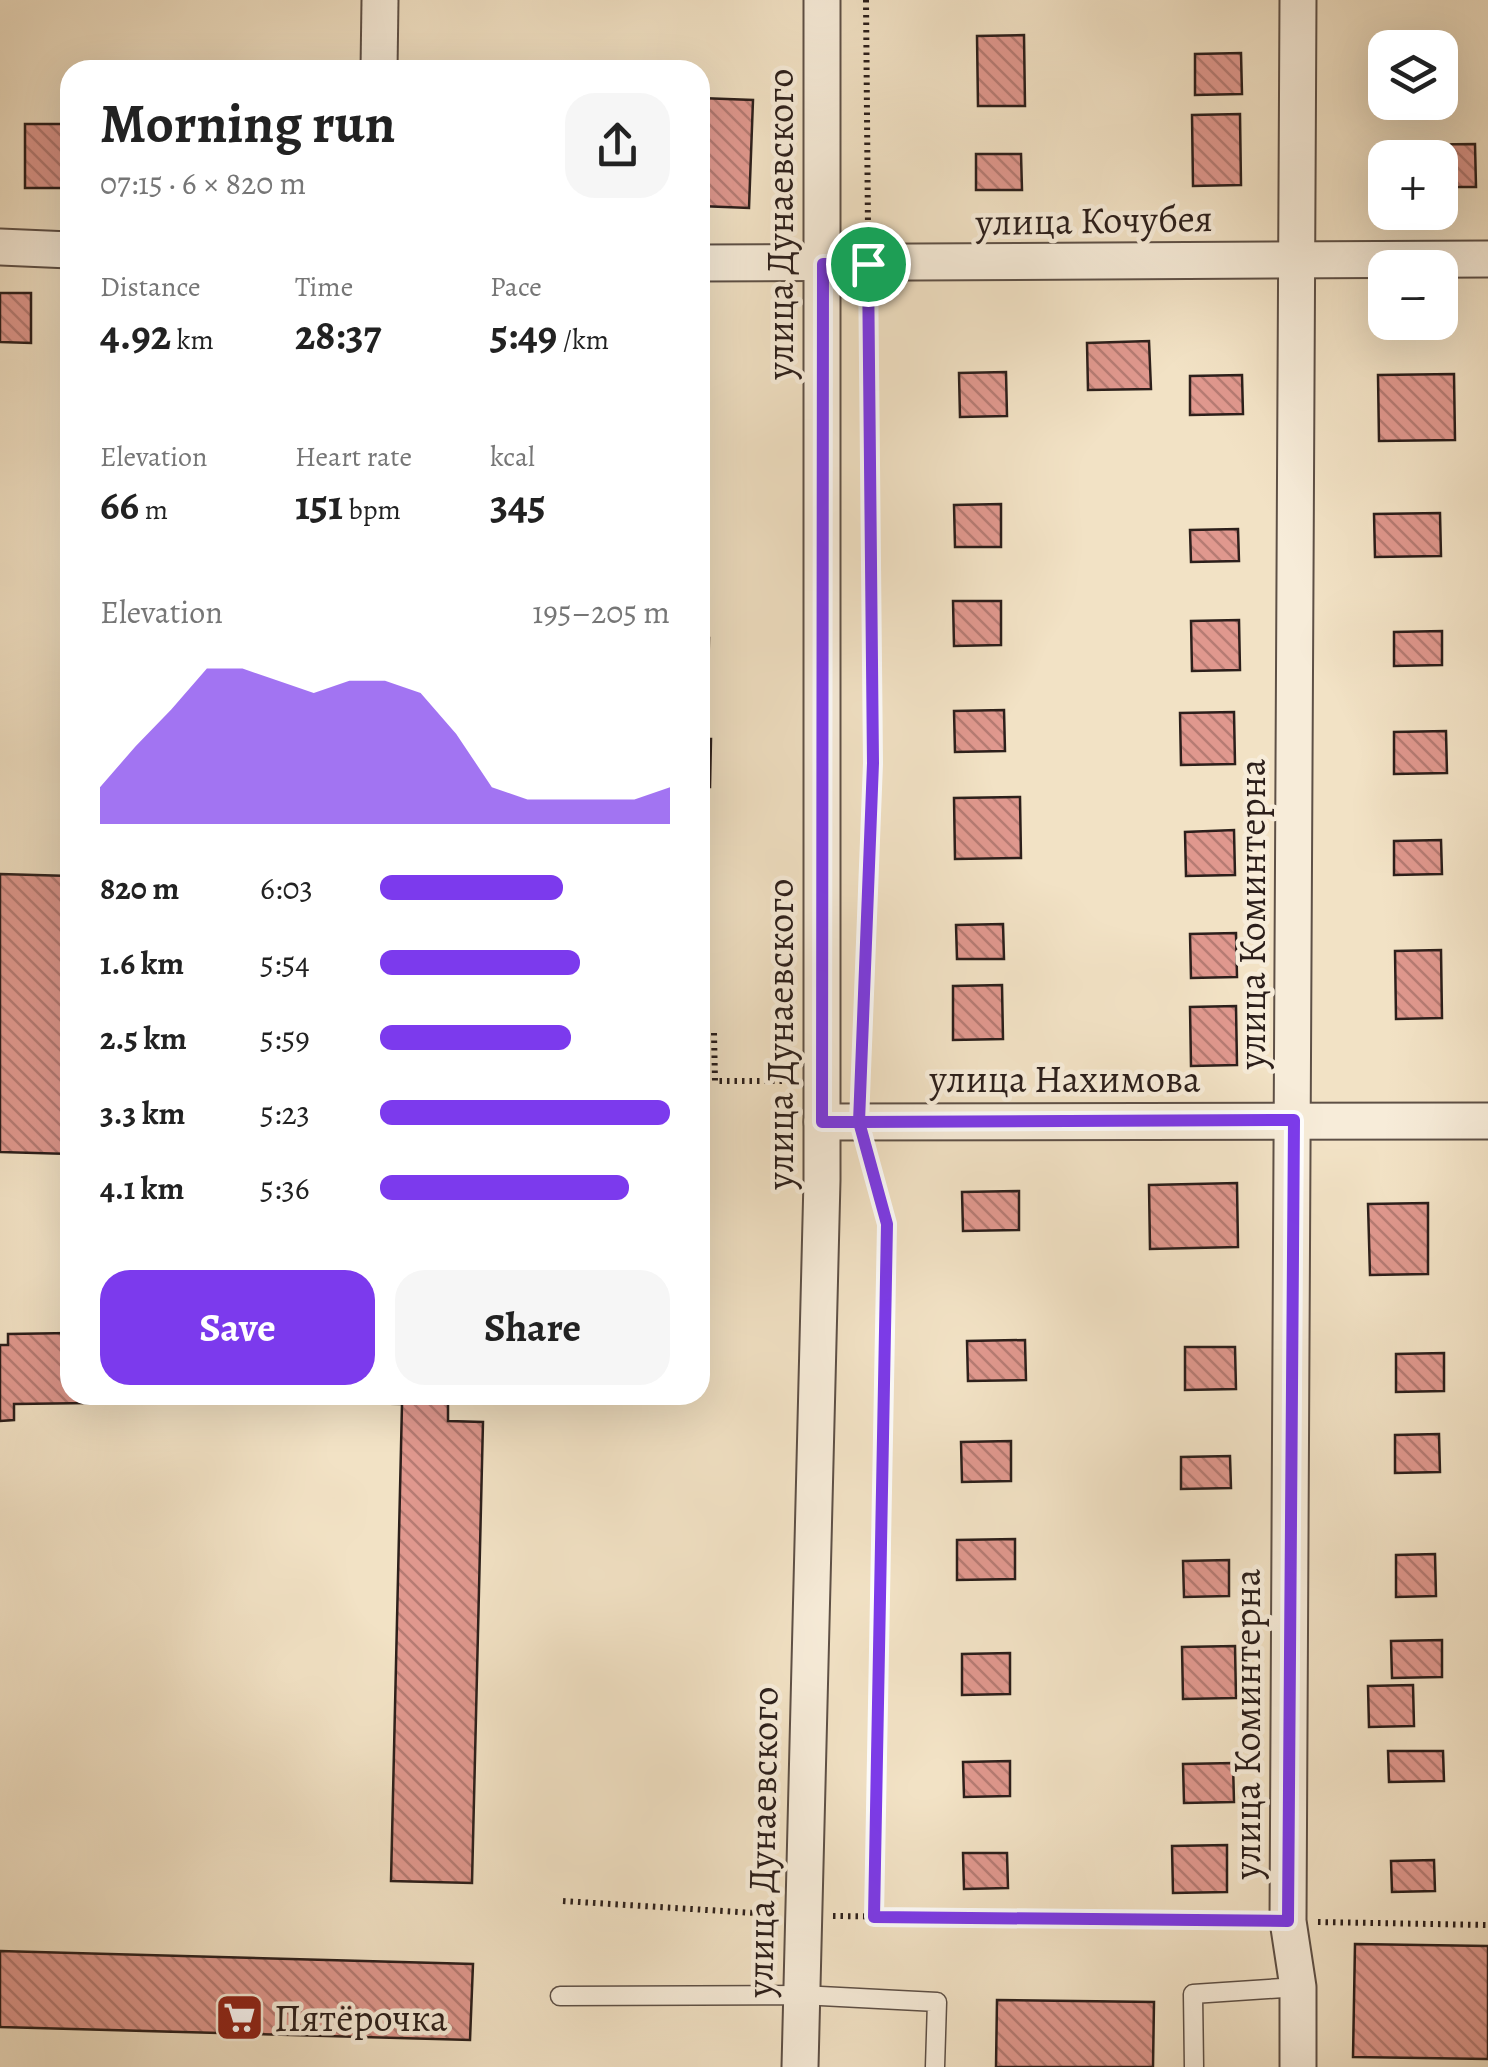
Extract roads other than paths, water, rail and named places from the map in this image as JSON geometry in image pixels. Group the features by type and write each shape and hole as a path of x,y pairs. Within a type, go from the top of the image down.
{"street":[{"path":"379,60 380,0"},
{"name":"улица Дунаевского","path":"800,2067 822,1122 822,0"},
{"name":"улица Коминтерна","path":"1298,0 1288,1921 1298,1987 1298,2067"},
{"path":"0,247 60,250"},
{"name":"улица Кочубея","path":"710,263 1488,259"},
{"name":"улица Нахимова","path":"822,1122 1488,1121"}],"lane":[{"path":"1194,2067 1193,1994 1298,1987"},
{"path":"560,1996 801,1995 936,2002 935,2067"}],"place":[{"name":"Пятёрочка","path":"239,2018"}]}
